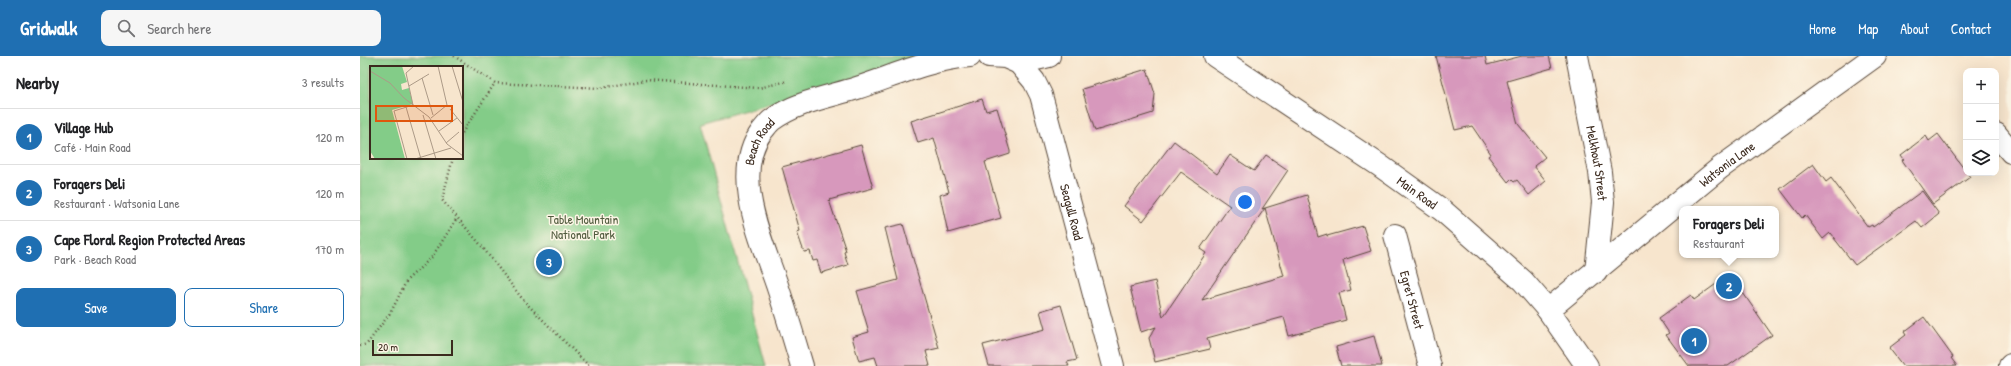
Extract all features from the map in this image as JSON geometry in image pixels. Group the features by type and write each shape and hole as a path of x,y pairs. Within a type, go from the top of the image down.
{"street":[{"name":"Beach Road","path":"802,366 755,223 750,198 749,181 751,157 756,140 771,120 792,108 924,64 954,57 970,56"},
{"path":"989,56 1005,57 1019,62 1049,56"},
{"name":"Main Road","path":"1215,56 1379,165 1442,210 1523,281 1548,310 1587,366"},
{"name":"Melkhout Street","path":"1576,56 1593,129 1601,180 1603,202 1596,272"},
{"name":"Watsonia Lane","path":"1548,310 1596,272 1656,220 1720,168 1875,56"},
{"name":"Seagull Road","path":"1019,62 1034,81 1041,95 1113,366"},
{"path":"1999,138 2011,152"},
{"name":"Egret Street","path":"1395,234 1430,366"}],"path":[{"path":"454,56 495,83 600,88 646,80 759,88 790,81"},
{"path":"463,131 495,83"},
{"path":"453,159 442,200 480,244 524,301 590,366"},
{"path":"360,346 367,344 390,312 407,280 432,256 457,218"}],"green space":[{"name":"Table Mountain National Park","path":"360,56 938,56 700,123 766,366 360,366"}],"building":[{"path":"1436,56 1485,56 1487,65 1522,56 1549,56 1552,68 1507,81 1518,124 1545,157 1534,166 1546,181 1529,195 1517,180 1514,182 1511,179 1508,182 1488,156 1491,154 1472,126 1455,130"},
{"path":"1147,69 1155,94 1153,113 1095,131 1082,89"},
{"path":"982,99 986,111 997,108 1010,151 1010,154 985,162 1001,218 948,233 940,195 949,192 934,138 918,143 911,121"},
{"path":"1938,134 1963,168 1963,176 1970,177 1933,204 1902,160 1904,159 1901,155 1926,136 1929,141"},
{"path":"1174,141 1217,174 1230,155 1254,171 1266,155 1288,170 1262,209 1265,208 1307,195 1318,237 1363,226 1371,251 1343,260 1351,290 1339,293 1346,320 1289,336 1284,317 1207,338 1210,349 1155,362 1149,338 1156,327 1141,332 1130,287 1155,281 1163,317 1206,253 1200,249 1230,206 1181,172 1143,221 1124,206","holes":["1265,208 1284,276 1202,300"]},
{"path":"861,145 873,188 829,200 846,251 844,252 848,265 821,273 817,260 813,261 810,251 804,252 797,232 800,231 782,167"},
{"path":"1813,164 1826,182 1831,178 1868,227 1872,225 1873,227 1922,191 1939,214 1922,228 1916,221 1855,265 1830,233 1823,239 1805,215 1802,218 1780,189"},
{"path":"903,224 939,348 926,351 930,366 878,366 875,357 859,361 852,337 869,332 857,291 898,280 885,228"},
{"path":"1730,274 1772,335 1728,366 1689,366 1666,335 1669,333 1659,318 1691,295 1694,300"},
{"path":"1061,305 1077,360 1067,362 1069,366 989,366 983,345 1045,329 1040,311"},
{"path":"1924,317 1953,357 1951,358 1957,366 1903,366 1889,348 1906,335 1904,332"},
{"path":"1374,336 1382,366 1341,366 1336,347"}],"place":[{"name":"Cape Floral Region Protected Areas","path":"549,262"},
{"name":"Foragers Deli","path":"1729,286"},
{"name":"Village Hub","path":"1694,341"}]}
